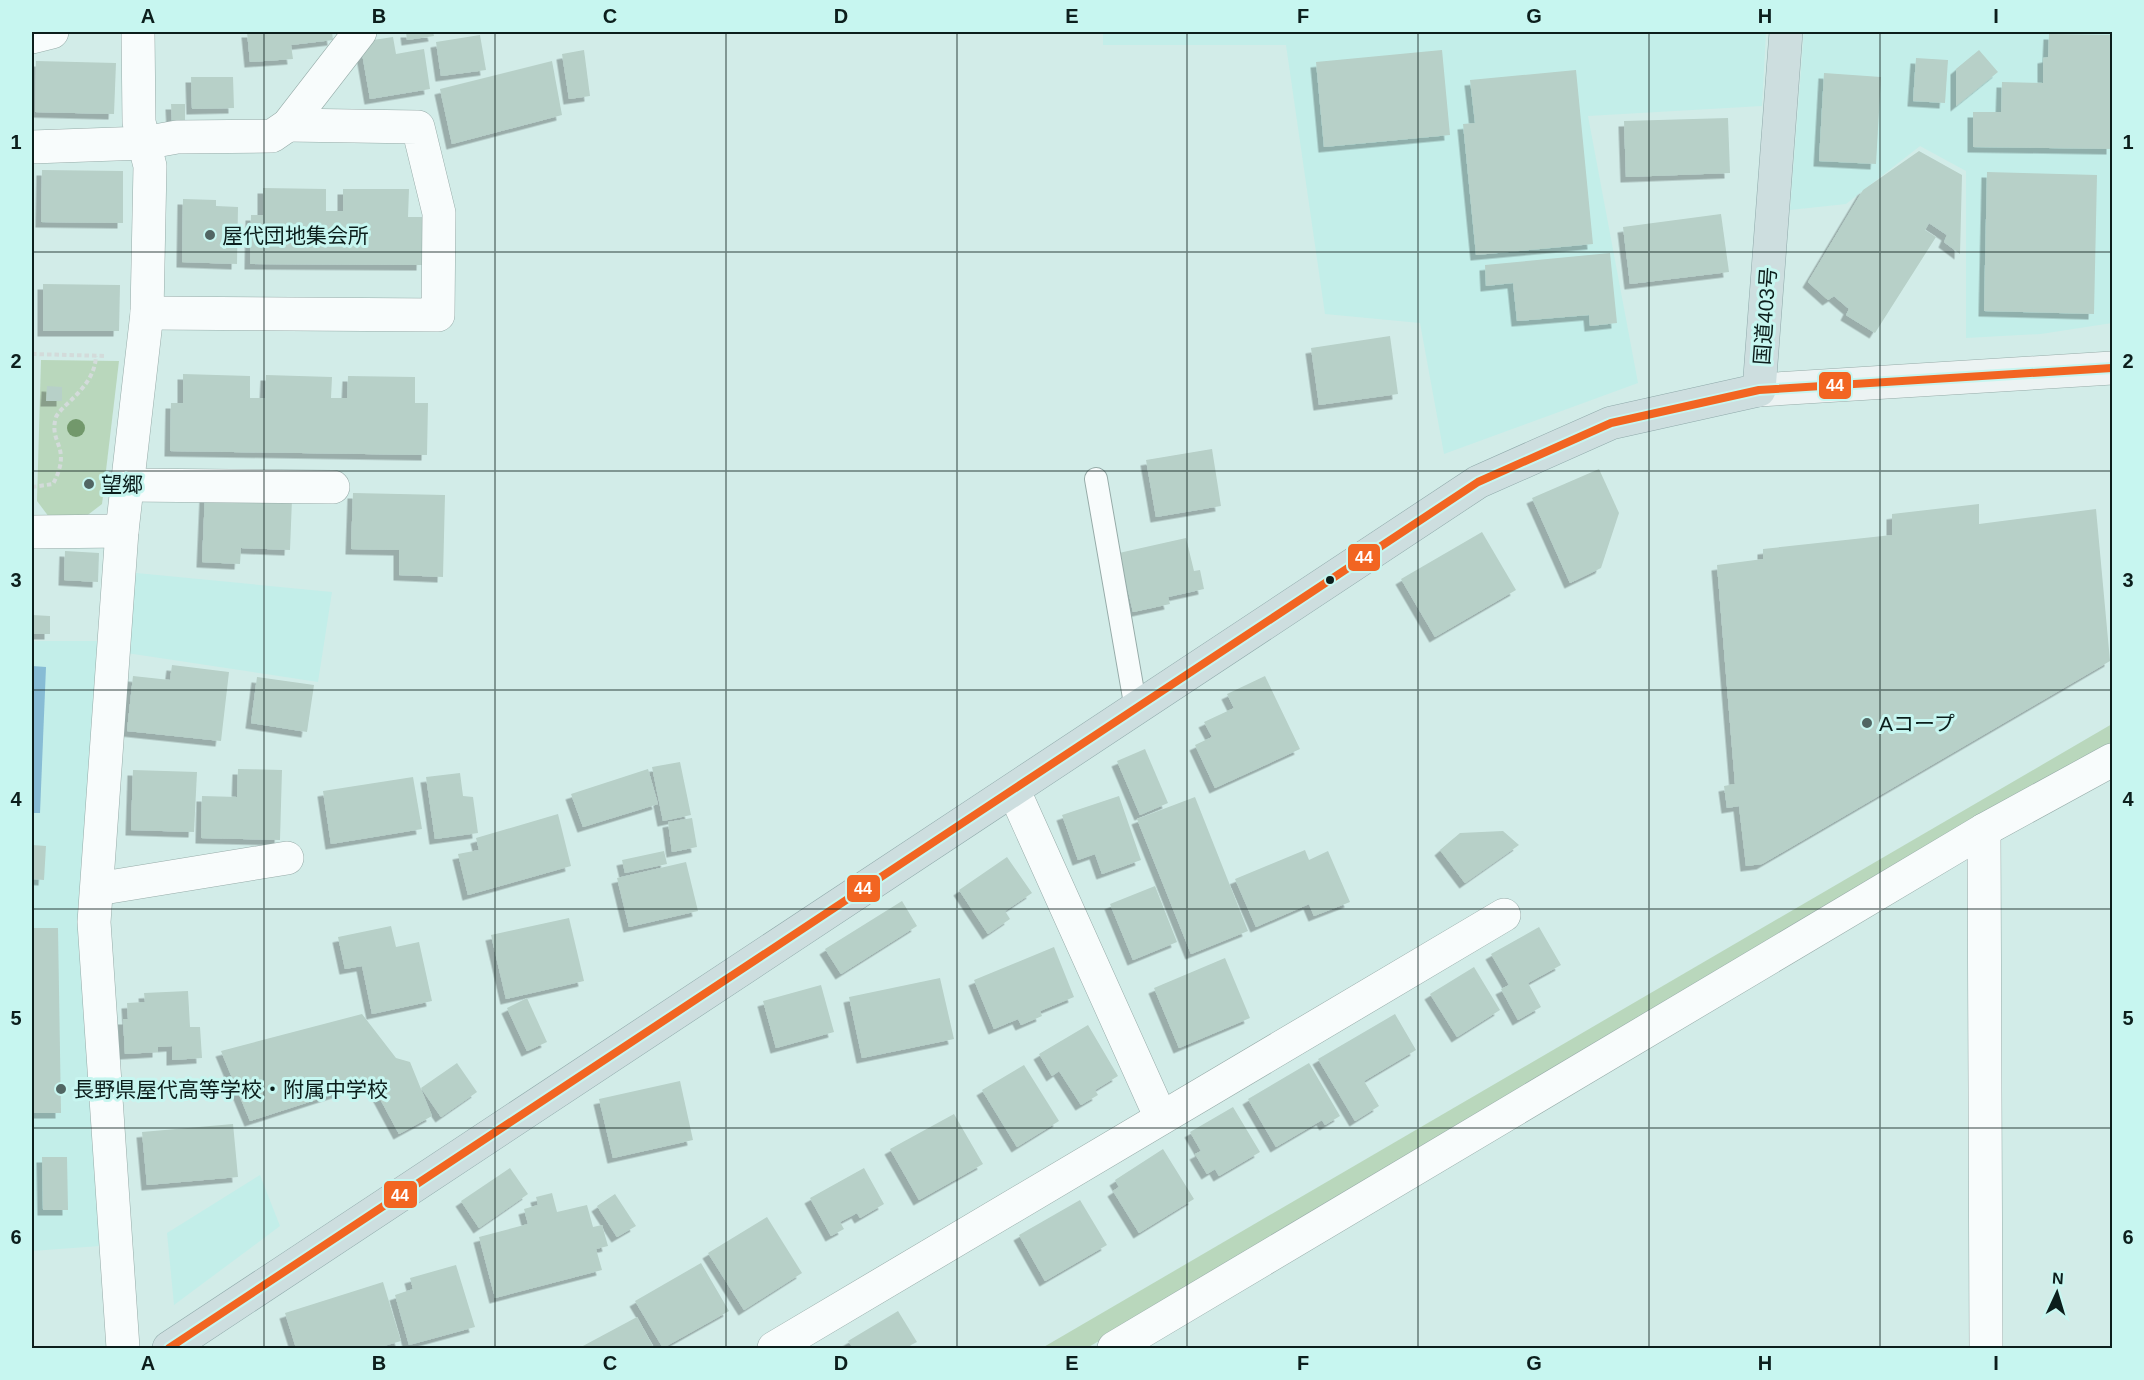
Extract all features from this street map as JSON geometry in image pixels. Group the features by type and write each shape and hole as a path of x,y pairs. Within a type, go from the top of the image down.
{"highway":[{"name":"国道403号","path":"169,1348 1478,482 1611,423 1759,390 1786,32"}],"street":[{"path":"32,37 52,32"},
{"path":"123,1348 94,922 122,531 147,314 150,166 139,122 138,32"},
{"path":"32,147 144,143 177,137 272,136 288,124 360,32"},
{"path":"147,314 438,315 439,213 418,127 288,124"},
{"path":"1759,390 2112,368"},
{"path":"128,485 333,487"},
{"path":"32,532 122,531"},
{"path":"1114,1348 1984,830 2112,760"},
{"path":"1014,791 1161,1118"},
{"path":"1984,830 1986,1348"},
{"path":"97,889 287,858"},
{"path":"774,1348 1504,915"}],"lane":[{"path":"1096,479 1137,709"}],"path":[{"path":"32,354 142,356"},
{"path":"32,487 53,484 62,467 63,450 56,436 57,415 95,372 96,356"}],"shaded area":[{"path":"1103,32 1766,32 1762,106 1588,116 1638,383 1444,454 1420,323 1325,314 1286,45 1103,45"},
{"path":"1804,32 2112,32 2112,323 2041,334 1966,338 1966,171 1920,146 1846,204 1790,210"},
{"path":"126,572 332,592 318,682 120,652"},
{"name":"長野県屋代高等学校・附属中学校","path":"32,641 98,641 100,1246 32,1251"},
{"path":"32,666 46,667 40,813 32,813"},
{"path":"260,1175 280,1226 174,1305 167,1233"}],"green space":[{"path":"41,360 119,361 102,504 85,517 49,517 37,501"},
{"path":"2112,724 2112,745 1087,1348 1042,1348"}],"building":[{"path":"247,32 332,32 333,40 291,45 293,59 250,62"},
{"path":"406,32 433,32 434,36 407,40"},
{"path":"2049,34 2112,35 2112,149 1973,147 1973,112 2001,112 2002,82 2043,83 2043,58 2048,57"},
{"path":"480,35 486,70 441,76 436,42"},
{"path":"393,37 396,54 424,49 430,89 370,99 360,42"},
{"path":"584,50 590,96 569,99 562,54"},
{"path":"1442,50 1450,135 1324,147 1316,62"},
{"path":"1979,50 1998,72 1956,106 1956,69"},
{"path":"1916,58 1948,60 1945,103 1913,101"},
{"path":"36,61 116,63 114,114 35,112"},
{"path":"552,61 562,115 452,144 440,89"},
{"path":"1576,70 1593,244 1476,255 1463,124 1475,123 1470,80"},
{"path":"1824,73 1881,77 1876,164 1819,161"},
{"path":"191,77 233,77 234,108 192,109"},
{"path":"171,104 185,104 185,122 172,122"},
{"path":"1728,118 1730,173 1626,177 1624,121"},
{"path":"1919,151 1962,175 1960,254 1944,242 1947,235 1929,223 1925,230 1936,237 1875,333 1846,315 1849,309 1834,296 1828,300 1808,282 1863,190"},
{"path":"42,170 123,171 123,223 41,222"},
{"path":"1987,172 2097,175 2094,314 1984,311"},
{"path":"263,188 326,189 326,211 343,211 343,189 409,189 408,217 423,217 422,265 250,264 251,215 263,215"},
{"name":"屋代団地集会所","path":"183,199 216,200 216,206 238,207 237,264 182,262"},
{"path":"1721,214 1729,272 1630,284 1623,227"},
{"path":"1610,253 1617,323 1590,326 1589,315 1517,321 1513,283 1486,286 1485,265"},
{"path":"43,284 120,285 119,331 43,331"},
{"path":"1390,336 1398,394 1319,405 1311,348"},
{"path":"183,374 250,376 250,398 265,398 266,375 332,377 331,398 347,398 348,376 415,377 415,403 428,403 427,455 170,451 171,403 183,403"},
{"path":"47,386 62,387 62,401 46,401"},
{"path":"1212,449 1221,506 1156,517 1146,460"},
{"path":"1599,469 1619,513 1601,568 1570,583 1532,498"},
{"path":"353,493 445,495 443,577 399,575 399,550 351,549"},
{"path":"205,495 292,499 290,550 241,548 240,564 202,562"},
{"name":"Aコープ","path":"1979,504 1979,524 2096,509 2110,661 1762,864 1746,866 1739,806 1727,808 1724,786 1735,784 1717,565 1763,559 1763,549 1892,535 1892,514"},
{"path":"1482,532 1516,590 1435,637 1401,579"},
{"path":"1186,538 1194,571 1200,570 1204,589 1168,597 1170,604 1133,612 1119,553"},
{"path":"65,551 99,553 98,582 64,580"},
{"path":"32,615 50,616 50,634 32,634"},
{"path":"172,665 229,672 221,741 127,731 133,676 170,680"},
{"path":"1265,676 1300,749 1215,788 1195,745 1212,737 1204,722 1234,708 1227,694"},
{"path":"257,677 314,685 307,732 251,723"},
{"path":"1145,749 1168,803 1140,815 1117,761"},
{"path":"680,762 691,815 663,821 652,767"},
{"path":"238,769 282,770 280,840 201,838 202,796 237,797"},
{"path":"648,769 658,804 583,827 571,794"},
{"path":"133,770 197,772 194,832 131,830"},
{"path":"460,773 463,796 473,797 478,833 435,839 426,777"},
{"path":"413,777 422,829 331,844 323,791"},
{"path":"1119,796 1141,860 1102,874 1095,854 1078,860 1062,815"},
{"path":"1195,797 1248,931 1191,954 1137,819"},
{"path":"558,814 571,866 468,895 458,854 479,850 476,838"},
{"path":"692,818 697,847 672,852 668,822"},
{"path":"1503,831 1519,845 1465,883 1440,850 1460,833"},
{"path":"32,845 46,846 44,880 32,879"},
{"path":"1305,850 1309,860 1328,851 1350,902 1314,916 1309,904 1256,927 1235,879"},
{"path":"664,851 667,864 625,873 622,860"},
{"path":"1007,857 1032,893 1005,911 1010,919 988,934 959,890"},
{"path":"686,862 698,911 629,927 617,878"},
{"path":"1155,886 1177,942 1133,960 1110,904"},
{"path":"902,901 917,926 841,974 825,949"},
{"path":"569,918 584,981 506,999 491,935"},
{"path":"391,926 396,947 419,942 432,1001 372,1014 362,966 345,969 338,937"},
{"path":"1539,927 1561,965 1528,983 1541,1007 1518,1020 1501,989 1509,985 1491,954"},
{"path":"32,928 58,928 61,1113 32,1113"},
{"path":"1054,947 1074,997 1040,1011 1042,1016 1021,1025 1018,1019 994,1029 974,980"},
{"path":"1225,958 1250,1018 1179,1048 1154,988"},
{"path":"1474,967 1500,1010 1457,1037 1430,994"},
{"path":"940,978 954,1039 862,1058 849,997"},
{"path":"821,985 834,1032 776,1048 763,1001"},
{"path":"188,991 190,1027 200,1027 202,1058 172,1060 172,1046 158,1047 158,1052 125,1054 123,1019 128,1019 127,1003 145,1002 144,993"},
{"path":"527,998 547,1042 527,1051 507,1008"},
{"path":"362,1014 396,1058 410,1062 432,1116 399,1134 371,1082 250,1121 221,1051"},
{"path":"1395,1014 1416,1050 1364,1081 1379,1106 1355,1121 1318,1059"},
{"path":"1088,1025 1118,1076 1095,1090 1098,1095 1081,1105 1059,1071 1052,1076 1039,1054"},
{"path":"457,1063 477,1092 441,1117 421,1088"},
{"path":"1309,1063 1340,1116 1325,1125 1322,1120 1276,1147 1248,1099"},
{"path":"1024,1065 1059,1121 1017,1147 982,1090"},
{"path":"680,1081 693,1140 613,1158 599,1099"},
{"path":"1233,1107 1260,1152 1219,1176 1215,1169 1207,1174 1195,1154 1201,1151 1190,1132"},
{"path":"954,1114 983,1164 919,1200 890,1149"},
{"path":"233,1124 238,1177 147,1185 142,1132"},
{"path":"1163,1149 1194,1199 1139,1233 1113,1191 1119,1187 1115,1180"},
{"path":"42,1157 67,1157 68,1210 43,1210"},
{"path":"510,1168 528,1194 479,1228 461,1201"},
{"path":"864,1168 884,1204 860,1218 857,1213 840,1222 844,1229 831,1236 810,1198"},
{"path":"552,1193 557,1212 587,1205 593,1227 602,1225 608,1246 596,1249 602,1270 495,1298 479,1237 528,1224 524,1209 538,1205 536,1197"},
{"path":"615,1194 636,1226 617,1237 597,1206"},
{"path":"1080,1200 1107,1245 1045,1281 1019,1235"},
{"path":"767,1217 802,1273 744,1310 708,1253"},
{"path":"701,1263 729,1311 663,1348 635,1301"},
{"path":"456,1265 475,1327 409,1345 395,1295 413,1289 410,1278"},
{"path":"383,1282 401,1341 377,1348 296,1348 285,1313"},
{"path":"898,1311 917,1342 905,1348 853,1348 848,1341"},
{"path":"637,1317 654,1348 581,1347"}],"transit line":[{"name":"44","path":"169,1348 1478,482 1611,423 1759,390 2112,368"}],"place":[{"name":"屋代団地集会所","path":"210,235"},
{"name":"望郷","path":"89,484"},
{"name":"Aコープ","path":"1867,723"},
{"name":"長野県屋代高等学校・附属中学校","path":"61,1089"}]}
